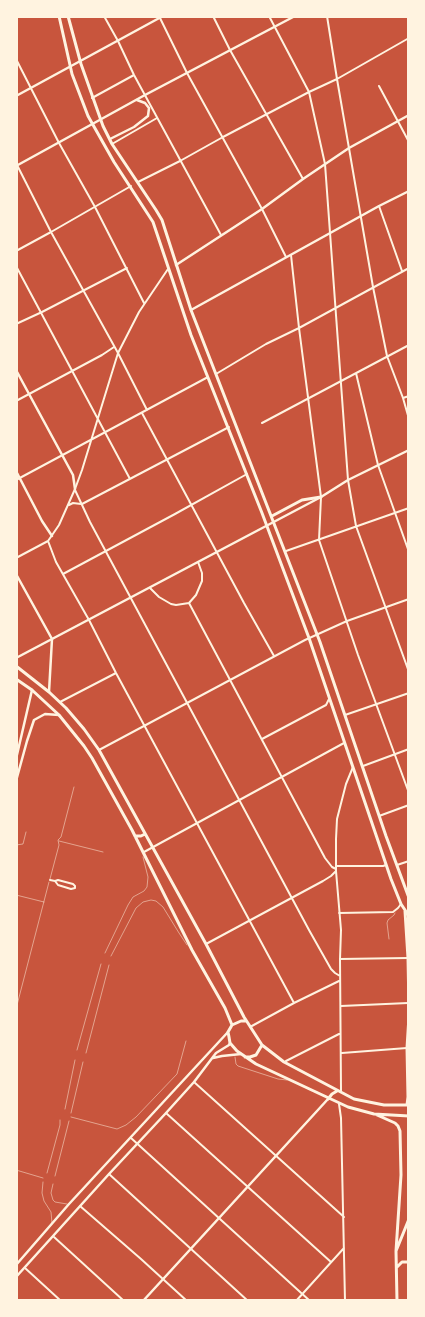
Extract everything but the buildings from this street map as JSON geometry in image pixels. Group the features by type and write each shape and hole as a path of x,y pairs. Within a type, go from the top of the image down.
{"main road":[{"path":"60,16 72,74 88,116 114,162 153,222 191,335 247,474 309,638 401,904 409,916"},
{"path":"68,16 81,64 103,126 112,144 160,217 191,310 317,634 409,898"},
{"path":"17,165 295,16"},
{"path":"16,96 160,17"},
{"path":"110,140 134,127 148,116 149,108 145,103 137,100"},
{"path":"176,265 262,209 302,179 349,148 409,115"},
{"path":"191,310 409,191"},
{"path":"16,370 73,475 75,490"},
{"path":"16,658 321,497 348,480 409,450"},
{"path":"16,471 52,536"},
{"path":"272,516 302,500 321,497"},
{"path":"16,574 52,639 48,692"},
{"path":"16,666 60,702 100,750 246,1021 262,1045 274,1056 354,1099 384,1105 408,1105 407,1048 409,1016"},
{"path":"16,680 32,690 59,716 92,758 135,836 192,950 223,1004 232,1024"},
{"path":"16,759 32,690"},
{"path":"16,781 18,768 34,720 45,714 59,716"},
{"path":"135,836 145,834"},
{"path":"405,910 409,1008"},
{"path":"17,1262 228,1032 232,1024 246,1021"},
{"path":"228,1032 230,1043 242,1056 328,1099 359,1111 409,1116"},
{"path":"16,1277 194,1082 218,1051 229,1046 230,1043"},
{"path":"213,1058 235,1055 250,1057 256,1055 262,1045"},
{"path":"143,1301 332,1094 339,1092"},
{"path":"374,1114 395,1123 400,1131 401,1175 396,1251 397,1301"},
{"path":"396,1251 409,1219"},
{"path":"397,1267 402,1262 409,1262"}],"street":[{"path":"104,16 145,96 221,235"},
{"path":"212,16 302,179"},
{"path":"269,16 309,92 325,164 348,480 356,526 409,672"},
{"path":"327,16 373,287 387,356 409,419"},
{"path":"160,17 286,257"},
{"path":"138,182 337,79 409,38"},
{"path":"16,60 144,303"},
{"path":"92,98 134,75"},
{"path":"380,86 409,142"},
{"path":"112,144 157,118"},
{"path":"17,165 147,410"},
{"path":"16,251 131,186"},
{"path":"379,206 402,271"},
{"path":"291,255 321,497 318,540 409,793"},
{"path":"16,266 130,479"},
{"path":"16,324 127,268"},
{"path":"216,374 266,344 409,268"},
{"path":"16,558 48,542 68,506 75,490 118,353 144,303 168,269"},
{"path":"262,423 409,345"},
{"path":"16,401 73,372 114,347"},
{"path":"356,373 378,465 409,552"},
{"path":"16,480 208,377"},
{"path":"403,398 409,396"},
{"path":"142,412 274,656"},
{"path":"68,506 73,503 82,504 228,427"},
{"path":"63,574 247,474"},
{"path":"75,490 239,801 256,828 329,965 340,976"},
{"path":"285,552 409,508"},
{"path":"48,542 63,574 294,1003"},
{"path":"150,588 159,597 171,604 189,603 196,595 202,581 202,573 198,562"},
{"path":"100,750 317,634 409,599"},
{"path":"189,603 325,858 336,869 383,866 387,864"},
{"path":"60,702 116,673"},
{"path":"345,715 409,693"},
{"path":"262,739 326,705 330,697"},
{"path":"143,853 344,743"},
{"path":"363,766 409,749"},
{"path":"339,1092 341,1054 341,930 336,869 336,839 338,819 346,784 353,766"},
{"path":"379,816 409,805"},
{"path":"398,864 409,860"},
{"path":"206,944 323,881 336,869"},
{"path":"50,880 58,880 75,886 71,889 58,885 56,881"},
{"path":"339,913 395,911 401,904"},
{"path":"340,959 408,958"},
{"path":"250,1027 340,980"},
{"path":"340,1006 408,1003"},
{"path":"284,1062 340,1034"},
{"path":"341,1054 407,1048"},
{"path":"194,1082 344,1217"},
{"path":"339,1104 341,1118 345,1301"},
{"path":"166,1113 331,1262"},
{"path":"131,1138 310,1301"},
{"path":"109,1174 248,1301"},
{"path":"80,1206 163,1278 186,1301"},
{"path":"53,1236 124,1301"},
{"path":"296,1301 344,1248"},
{"path":"25,1268 61,1301"}],"lane":[{"path":"16,1009 59,845 58,840 61,837 74,787"},
{"path":"16,845 23,844 26,832"},
{"path":"58,840 102,852"},
{"path":"105,953 133,897 144,891 147,886 148,878 143,853"},
{"path":"16,895 44,902"},
{"path":"111,956 136,908 143,902 151,900 161,904 178,933 192,950"},
{"path":"388,939 387,921 394,915 395,911"},
{"path":"78,1050 101,964"},
{"path":"86,1053 109,965"},
{"path":"71,1117 117,1129 126,1125 177,1074 186,1041"},
{"path":"235,1055 235,1061 238,1066 278,1079 291,1080"},
{"path":"65,1109 75,1060"},
{"path":"71,1113 83,1062"},
{"path":"47,1173 60,1120"},
{"path":"55,1176 69,1121"},
{"path":"16,1170 43,1178"},
{"path":"43,1182 42,1193 44,1201 51,1212 51,1225"},
{"path":"53,1184 51,1193 53,1200 69,1204"}]}
